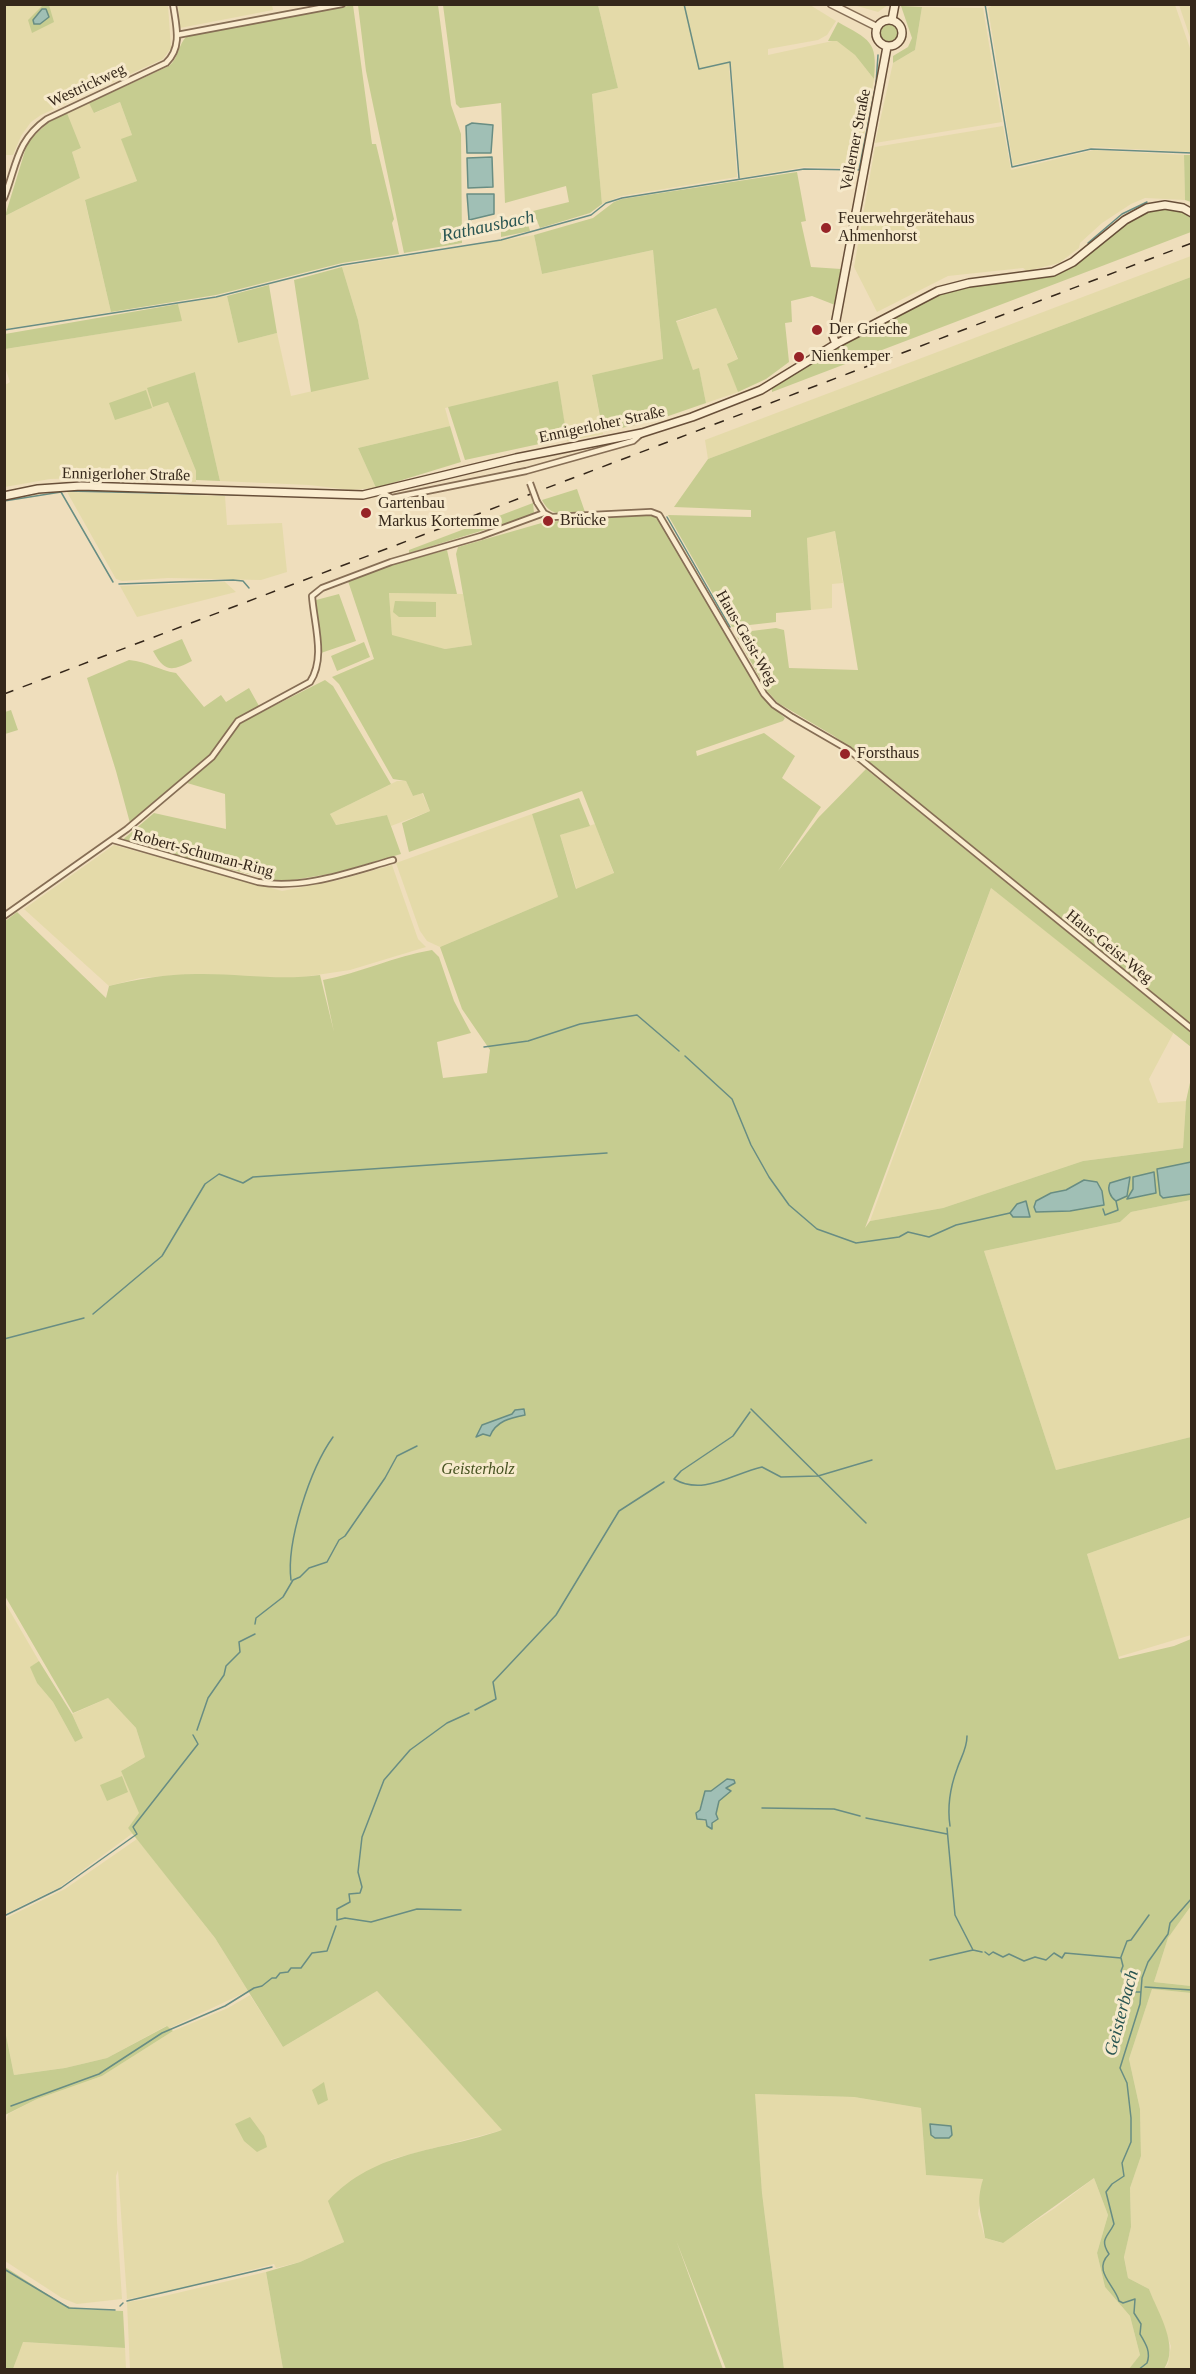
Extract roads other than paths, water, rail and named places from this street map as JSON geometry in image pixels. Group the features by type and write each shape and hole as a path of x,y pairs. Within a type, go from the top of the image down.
{"main road":[{"path":"892,20 895,4"},
{"path":"892,20 900,25 903,33 896,45 887,46 877,40 877,27 883,21 892,20"},
{"name":"Vellerner Straße","path":"836,344 833,336 887,46"},
{"name":"Ennigerloher Straße","path":"4,496 38,489 81,486 351,496 381,492 516,458 642,433 747,396 836,344 951,286 1045,274 1061,268 1085,253 1125,220 1147,208 1174,206 1191,213"}],"street":[{"name":"Westrickweg","path":"4,198 18,153 33,128 47,118 166,63 176,50 174,4"},
{"path":"177,35 342,4"},
{"path":"831,4 877,27"},
{"path":"381,492 392,498 526,471 633,441 642,433"},
{"path":"526,471 537,502 544,513"},
{"name":"Haus-Geist-Weg","path":"544,513 552,517 651,512 659,515 764,694 774,705 849,750 1191,1029"},
{"name":"Robert-Schuman-Ring","path":"4,916 113,840 212,757 238,720 310,682 317,672 319,658 312,596 322,588 390,562 481,536 544,513"},
{"name":"Robert-Schuman-Ring","path":"113,840 258,882 281,886 336,876 393,860"}],"water":[{"path":"42,9 46,9 49,17 40,24 34,24 33,20"},
{"path":"472,123 493,125 491,153 467,153 466,126"},
{"path":"492,157 493,187 468,188 467,158"},
{"path":"467,194 494,194 494,214 469,220"},
{"path":"1191,1162 1191,1194 1163,1198 1160,1195 1157,1169"},
{"path":"1154,1172 1156,1193 1127,1199 1133,1189 1133,1177"},
{"path":"1130,1177 1127,1196 1116,1201 1110,1193 1110,1183"},
{"path":"1084,1180 1097,1182 1102,1191 1104,1205 1070,1211 1036,1212 1034,1207 1036,1201 1051,1193 1066,1190"},
{"path":"1026,1201 1030,1217 1013,1217 1010,1213 1017,1204"},
{"path":"524,1409 525,1415 500,1424 490,1436 483,1434 476,1437 482,1425 512,1414 515,1410"},
{"path":"727,1779 734,1780 735,1783 726,1788 731,1791 719,1801 716,1814 718,1819 712,1823 712,1829 707,1826 706,1820 697,1819 696,1813 700,1810 705,1791 711,1791"},
{"path":"930,2124 951,2126 952,2135 949,2138 935,2138 931,2135"}],"waterway":[{"path":"684,4 699,69 730,62 739,178"},
{"path":"985,4 1012,167 1091,149 1192,153"},
{"name":"Rathausbach","path":"4,330 216,297 342,265 501,240 591,215 606,203 622,198 804,169 859,170 876,84 878,55"},
{"path":"1088,243 1122,214 1147,202"},
{"path":"67,491 244,495"},
{"path":"4,501 61,492 113,582"},
{"path":"667,517 730,627"},
{"path":"119,584 233,580 243,581 249,588"},
{"path":"484,1047 528,1041 580,1024 637,1015 679,1051"},
{"path":"685,1056 732,1099 751,1145 769,1177 789,1205 817,1229 856,1243 899,1237 908,1232 929,1237 956,1225 1010,1213"},
{"path":"93,1314 162,1256 205,1184 219,1174 243,1183 253,1177 607,1153"},
{"path":"1103,1209 1105,1215 1118,1210 1116,1201"},
{"path":"4,1339 84,1318"},
{"path":"751,1409 866,1523"},
{"path":"750,1412 733,1436 681,1471 674,1479 685,1484 707,1485 762,1467 781,1477 818,1476 872,1460"},
{"path":"291,1580 290,1564 296,1526 308,1486 333,1437"},
{"path":"255,1624 256,1618 283,1597 293,1580 309,1568 327,1562 339,1540 345,1536 385,1478 397,1456 417,1446"},
{"path":"475,1710 496,1699 493,1682 556,1615 619,1511 664,1482"},
{"path":"197,1730 208,1698 224,1675 226,1666 240,1652 239,1642 255,1634"},
{"path":"461,1910 417,1909 371,1922 345,1918 337,1920 337,1909 350,1902 349,1894 360,1893 362,1887 358,1872 362,1837 384,1780 410,1750 447,1723 469,1713"},
{"path":"4,1916 61,1888 137,1834 133,1827 198,1744 193,1735"},
{"path":"950,1826 951,1790 967,1736"},
{"path":"762,1808 834,1809 860,1816"},
{"path":"866,1818 947,1834"},
{"path":"947,1828 955,1915 973,1950 982,1952"},
{"name":"Geisterbach","path":"1138,2370 1147,2363 1148,2352 1140,2334 1141,2324 1134,2313 1135,2299 1123,2303 1119,2301 1106,2278 1103,2266 1109,2254 1105,2241 1114,2224 1106,2192 1112,2184 1124,2176 1122,2163 1131,2142 1127,2083 1120,2068 1140,2004 1142,1978 1148,1962 1168,1934 1170,1923 1192,1898"},
{"path":"1121,1957 1127,1941 1131,1940 1149,1915"},
{"path":"11,2106 99,2074 162,2033 225,2006 272,1978 276,1978 280,1973 288,1972 291,1968 301,1968 312,1953 327,1951 336,1926"},
{"path":"930,1960 973,1950"},
{"path":"985,1952 989,1955 993,1952 1003,1957 1009,1954 1024,1961 1035,1957 1046,1960 1054,1953 1062,1958 1065,1953 1121,1958 1123,1966 1121,1971 1134,1992 1141,1992"},
{"path":"1145,1987 1192,1990"},
{"path":"4,2053 4,2059"},
{"path":"4,2077 4,2084"},
{"path":"4,2104 4,2109"},
{"path":"127,2301 272,2267"},
{"path":"4,2269 69,2308 115,2310"},
{"path":"120,2306 123,2303"}],"railway":[{"path":"4,694 1192,243"}],"place":[{"name":"Feuerwehrgerätehaus Ahmenhorst","path":"826,228"},
{"name":"Der Grieche","path":"817,330"},
{"name":"Nienkemper","path":"799,357"},
{"name":"Gartenbau Markus Kortemme","path":"366,513"},
{"name":"Brücke","path":"548,521"},
{"name":"Forsthaus","path":"845,754"}],"park label":[{"name":"Geisterholz","path":"478,1470"}]}
